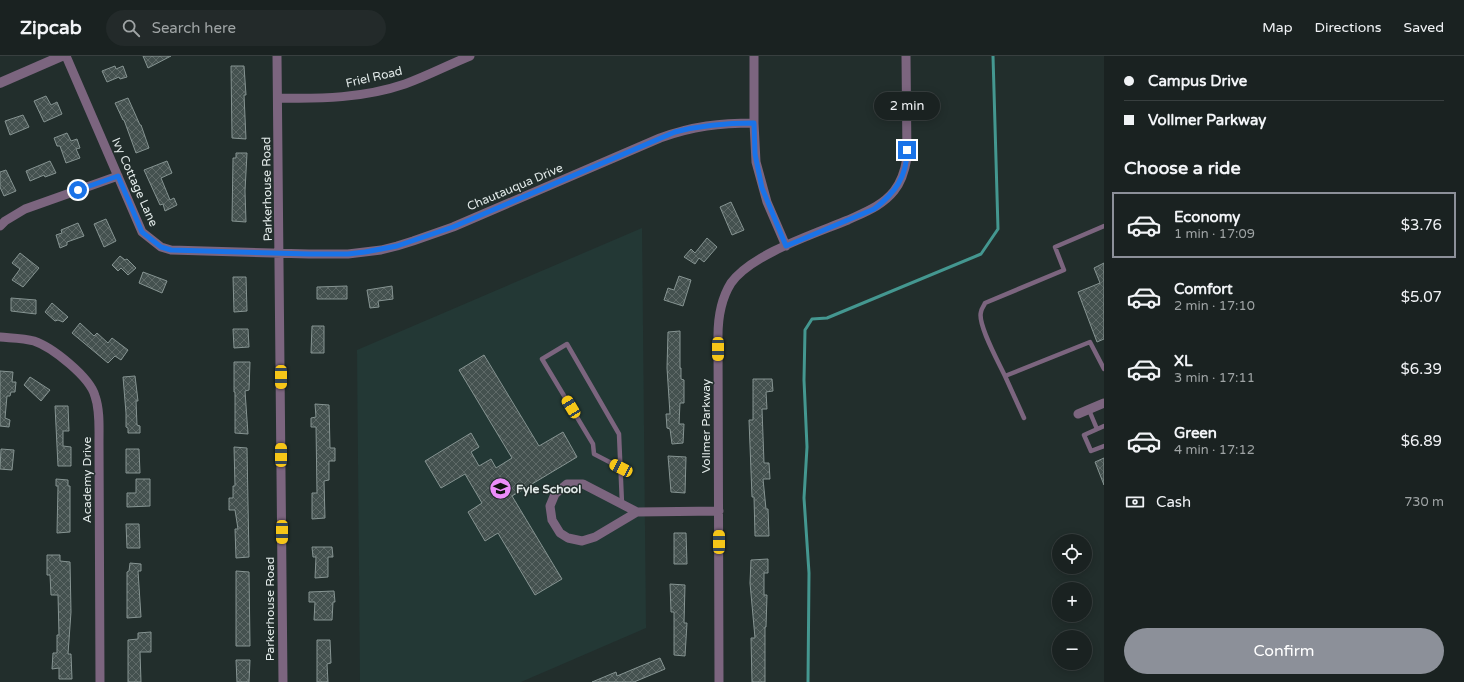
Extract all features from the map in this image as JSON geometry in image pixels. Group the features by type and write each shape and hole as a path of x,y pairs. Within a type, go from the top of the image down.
{"street":[{"path":"0,83 62,56"},
{"name":"Ivy Cottage Lane","path":"66,56 142,232 161,247 180,250 280,253"},
{"name":"Parkerhouse Road","path":"277,56 283,682"},
{"name":"Friel Road","path":"278,98 329,98 365,94 406,84 470,56"},
{"path":"754,56 755,154 762,188 786,246"},
{"name":"Vollmer Parkway","path":"719,682 718,336 720,308 724,296 731,284 739,274 751,264 786,246 874,209 893,192 900,182 907,158 906,56"},
{"name":"Chautauqua Drive","path":"280,253 348,254 397,246 453,227 675,132 705,125 754,123"},
{"path":"0,226 5,221 25,209 118,176"},
{"name":"Academy Drive","path":"0,337 33,341 46,347 82,376 95,395 98,406 99,436 100,682"},
{"path":"1078,414 1104,403"},
{"path":"637,512 595,537 582,541 568,538 560,533 552,520 550,506 555,494 567,484 583,484 637,512 718,511"}],"lane":[{"path":"1024,418 985,333 980,312 985,303 1064,270 1055,247 1104,226"},
{"path":"1005,376 1090,342 1104,369"},
{"path":"621,468 594,454 593,444 542,359 566,344 620,434 621,468 622,504"},
{"path":"1089,410 1097,429"},
{"path":"1104,426 1084,435 1091,451 1104,446"}],"shaded area":[{"name":"Fyle School","path":"642,228 646,628 521,682 360,682 357,350"}],"building":[{"path":"143,56 171,56 148,68"},
{"path":"115,66 116,69 123,66 127,77 120,79 119,77 107,82 102,71"},
{"path":"231,66 244,66 246,95 244,95 246,139 232,138"},
{"path":"46,96 51,105 57,102 62,114 44,122 34,101"},
{"path":"128,98 141,125 149,148 136,153 124,120 115,103"},
{"path":"23,115 29,127 10,135 5,121"},
{"path":"67,133 71,141 77,139 80,148 76,149 80,158 66,163 60,146 57,146 54,138"},
{"path":"236,153 247,153 245,191 246,222 232,221 233,158 236,158"},
{"path":"50,161 56,173 45,177 44,175 30,181 26,171"},
{"path":"167,161 172,173 161,178 170,200 174,198 177,205 165,211 163,204 160,205 144,170"},
{"path":"6,170 16,191 4,196 0,187 0,172"},
{"path":"731,202 744,230 732,235 720,207"},
{"path":"106,219 116,241 104,247 94,224"},
{"path":"78,223 84,236 67,242 67,245 60,248 56,235 62,233 61,230"},
{"path":"707,238 717,247 704,262 699,258 695,264 684,257 691,249 695,253"},
{"path":"20,253 39,268 23,287 12,280 20,269 12,263"},
{"path":"120,256 125,260 127,259 136,268 128,275 121,268 118,271 112,265"},
{"path":"1104,263 1104,339 1097,342 1078,292 1100,283 1094,268"},
{"path":"143,272 167,281 162,293 139,283"},
{"path":"679,276 691,280 683,306 664,300 668,288 674,290"},
{"path":"233,277 246,277 247,311 234,312"},
{"path":"347,286 347,299 317,299 317,287"},
{"path":"392,286 393,299 378,301 379,307 370,308 367,290"},
{"path":"11,298 36,300 36,314 11,311"},
{"path":"52,303 68,317 63,322 58,320 55,321 45,312"},
{"path":"80,323 94,336 97,333 108,343 112,338 128,350 121,360 115,356 108,363 72,333"},
{"path":"312,326 324,326 324,353 311,353"},
{"path":"233,329 248,329 249,347 234,348"},
{"path":"680,331 680,368 681,379 684,380 684,403 680,403 679,424 684,424 683,443 672,444 670,429 667,428 666,414 670,414 667,368 668,332"},
{"path":"484,355 539,446 563,432 577,457 512,496 562,579 535,595 498,533 485,541 468,512 482,503 465,474 441,488 425,461 471,433 479,447 471,452 479,466 491,459 496,468 512,458 459,370"},
{"path":"234,362 250,362 249,390 245,391 248,434 235,433"},
{"path":"0,371 13,372 12,382 16,382 15,392 11,392 10,396 7,396 5,418 10,420 9,427 0,426"},
{"path":"135,376 138,401 136,401 137,425 140,426 140,433 128,433 128,428 126,427 123,377"},
{"path":"30,377 50,390 41,401 24,385"},
{"path":"753,379 772,379 773,391 766,392 767,409 762,409 764,463 769,463 770,479 763,479 766,509 768,509 769,536 755,536 749,420 753,420"},
{"path":"315,404 329,405 330,448 335,448 335,461 329,461 329,480 324,481 325,518 312,519 312,493 317,493 316,427 311,427 311,418 316,417"},
{"path":"55,406 68,406 69,431 63,431 63,446 71,447 71,466 58,466"},
{"path":"234,447 247,448 249,557 236,558 235,529 238,529 235,510 229,510 229,498 233,498 233,486 235,486"},
{"path":"1,449 14,450 12,470 0,469"},
{"path":"126,449 139,449 140,473 126,473"},
{"path":"668,456 686,457 685,493 671,492"},
{"path":"1104,458 1104,485 1095,462"},
{"path":"56,479 68,480 68,486 70,486 70,532 57,533 58,486 56,486"},
{"path":"136,479 150,479 150,506 127,507 127,493 136,493"},
{"path":"126,524 139,524 140,548 127,548"},
{"path":"674,533 686,533 687,564 674,564"},
{"path":"312,547 332,547 333,557 328,557 328,577 315,578 316,557 313,557"},
{"path":"47,555 60,555 60,561 70,562 71,612 68,654 71,654 72,679 59,679 59,668 52,669 53,653 57,653 57,635 59,635 58,595 51,595 50,575 47,575"},
{"path":"768,559 768,573 764,573 764,595 767,595 765,627 765,682 752,682 751,638 755,638 750,583 751,560"},
{"path":"130,563 141,564 141,571 138,571 141,617 127,618 127,572 129,571"},
{"path":"236,571 249,572 250,646 236,646"},
{"path":"670,584 685,585 684,623 687,623 685,656 674,655 674,612 671,612"},
{"path":"334,591 335,602 333,602 332,620 314,620 315,602 309,602 309,592"},
{"path":"151,632 151,652 140,652 141,682 128,682 128,640 138,639 138,633"},
{"path":"317,640 330,640 331,663 327,664 328,682 317,682"},
{"path":"660,658 665,669 634,682 592,682 616,672 617,676"},
{"path":"236,660 250,660 249,682 237,682"}],"waterway":[{"path":"808,682 809,573 804,498 807,447 804,380 805,330 812,319 827,318 981,254 998,229 993,56"}],"place":[{"name":"Fyle School","path":"501,489"}],"route":[{"path":"78,190 118,176 142,232 161,247 171,250 348,254 381,250 397,246 453,227 675,132 705,125 754,123 755,154 762,188 786,246 874,209 893,192 900,182 907,158 907,150"}]}
